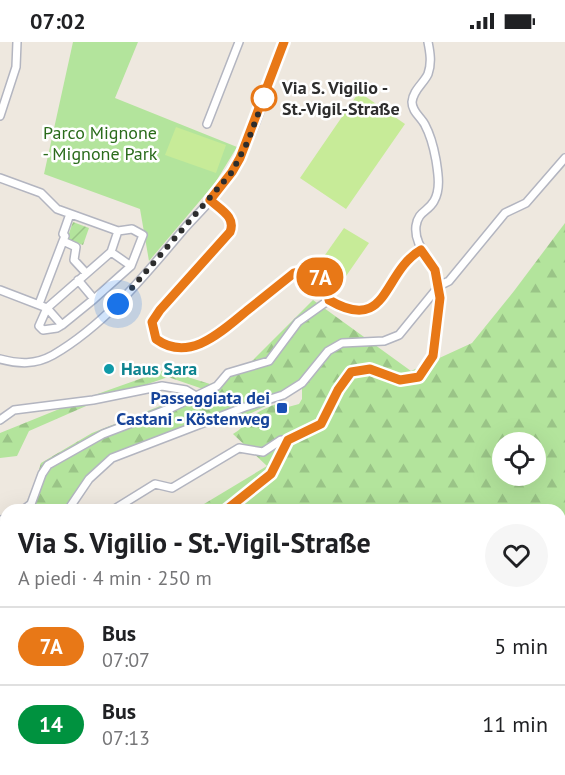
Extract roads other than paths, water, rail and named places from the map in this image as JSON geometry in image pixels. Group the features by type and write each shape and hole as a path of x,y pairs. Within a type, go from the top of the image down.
{"street":[{"path":"0,116 16,67 17,42"},
{"path":"207,124 238,42"},
{"path":"0,359 19,364 36,362 52,355 118,304 232,172 240,158 285,42"},
{"path":"123,504 155,484 172,488 239,448 263,452 281,440 288,440 321,424 338,390 351,372 370,369 400,380 419,377 433,356 440,298 439,286 435,270 421,250 416,225 420,213 434,203 439,180 434,148 425,124 416,113 412,101 428,74 431,56 428,42"},
{"path":"72,504 89,479 112,458 245,407 283,395 302,383 327,351 342,343 384,341 399,335 439,286 449,281 504,213 526,203 565,158"},
{"path":"0,178 41,193 57,209 118,231 132,229 143,235 131,266 62,325 43,330 39,326 43,306 70,214"},
{"path":"210,200 231,219 233,224 230,232 160,310 152,322 156,339 166,347 178,348 194,347 212,339 294,273 304,270 313,271 324,280 329,300"},
{"path":"43,306 111,252 118,231"},
{"path":"63,242 76,247 74,260 86,273"},
{"path":"329,300 341,307 368,309 378,304 403,266 421,250"},
{"path":"111,252 131,266"},
{"path":"78,280 94,299"},
{"path":"0,290 43,306 62,325"},
{"path":"31,504 42,474 48,465 103,434 171,408 217,386 228,373 268,361 298,322 329,300"},
{"path":"0,420 14,410 93,400 162,386 186,390 196,396"},
{"path":"234,504 271,474 288,440"}],"place":[{"name":"Via S. Vigilio - St.-Vigil-Straße","path":"264,98"},
{"name":"Haus Sara","path":"109,369"},
{"name":"Passeggiata dei Castani - Köstenweg","path":"282,408"}],"park label":[{"name":"Parco Mignone - Mignone Park","path":"100,143"}]}
